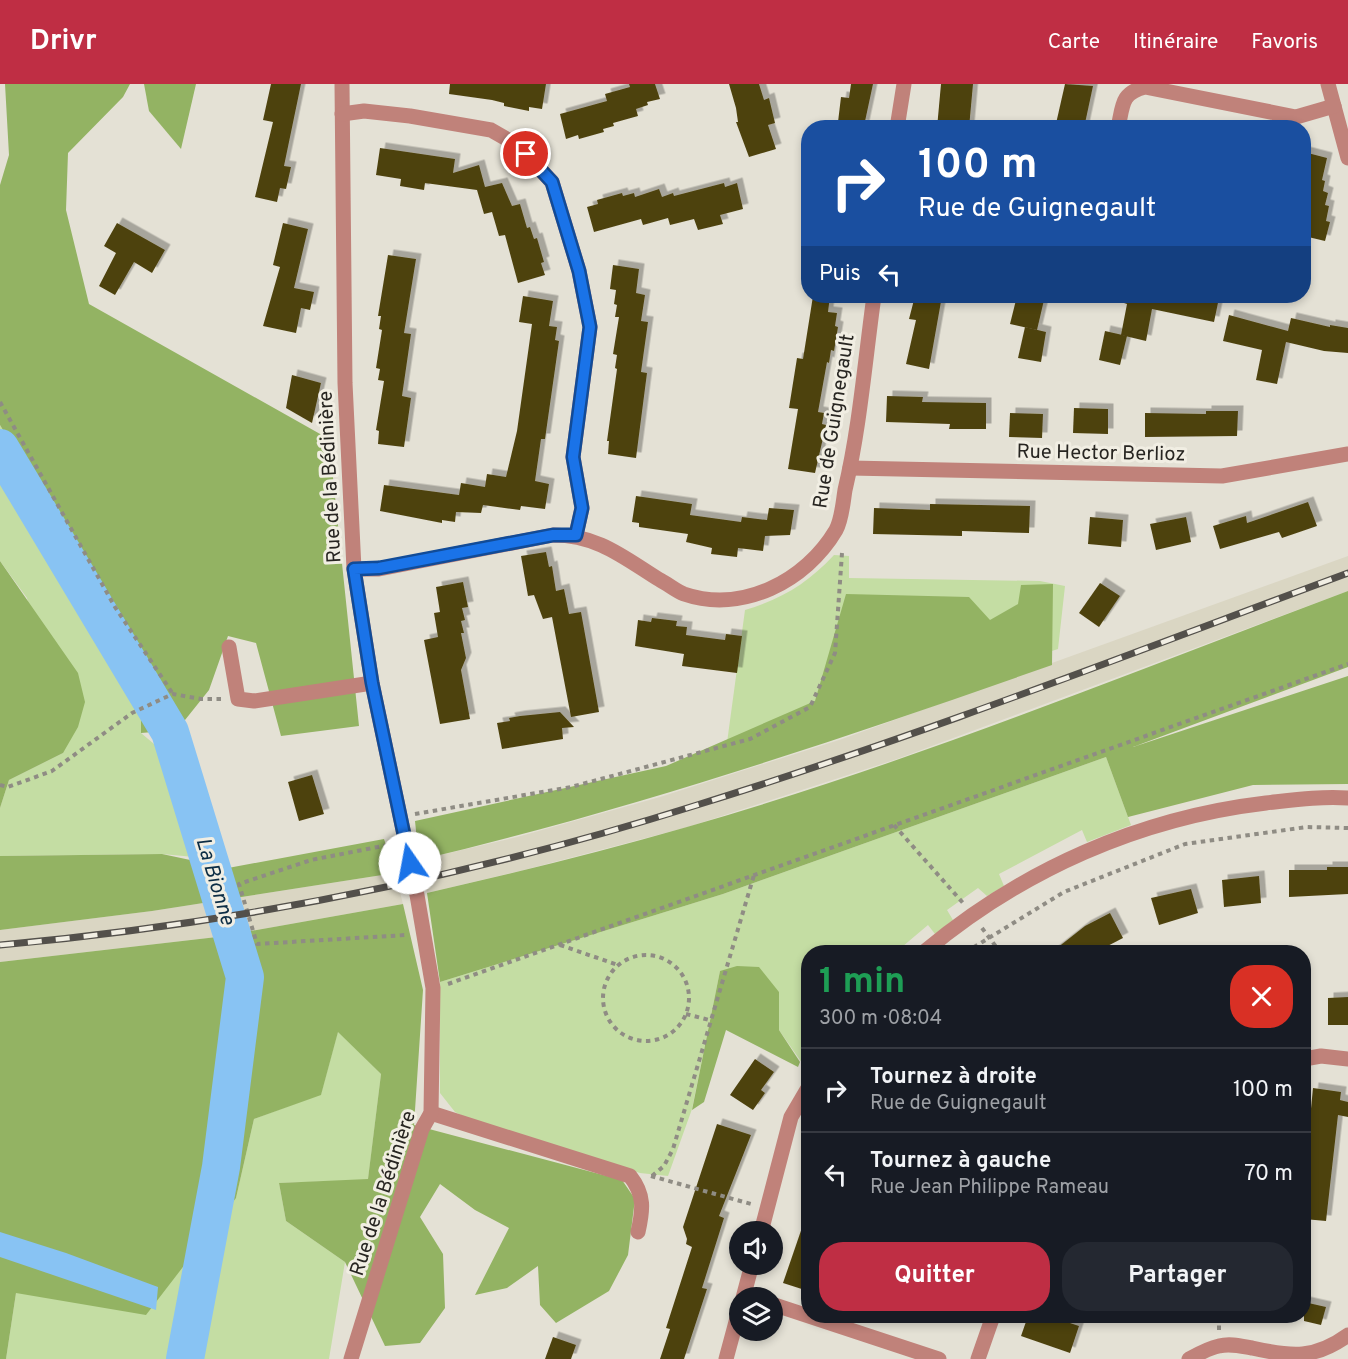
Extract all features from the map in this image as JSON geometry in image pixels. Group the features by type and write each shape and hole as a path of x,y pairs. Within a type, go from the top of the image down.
{"street":[{"name":"Rue de la Bédinière","path":"342,84 345,383 354,569 372,683 410,863"},
{"path":"898,120 904,84"},
{"path":"1328,84 1348,158"},
{"path":"1120,120 1124,100 1131,91 1145,87 1296,117 1334,106"},
{"path":"342,114 364,111 410,116 491,130 517,145 552,182 579,271 590,327 573,457 582,508 576,535"},
{"name":"Rue de Guignegault","path":"354,569 379,568 553,535 576,535 600,543 683,594 718,600 759,595 786,581 810,563 837,528 850,468 873,303"},
{"name":"Rue Hector Berlioz","path":"850,468 1222,476 1348,454"},
{"path":"229,647 238,699 254,700 372,683"},
{"path":"933,945 972,915 1025,880 1073,856 1179,819 1229,807 1284,801 1348,798"},
{"name":"Rue de la Bédinière","path":"351,1359 422,1129 431,1113 433,988 417,895"},
{"path":"1311,1058 1321,1056 1348,1059"},
{"path":"764,1221 791,1117 801,1100"},
{"path":"431,1113 630,1176 638,1186 643,1199 643,1212 638,1232"},
{"path":"783,1308 801,1314"},
{"path":"830,1323 939,1359"},
{"path":"978,1359 991,1323"},
{"path":"1189,1359 1219,1346 1227,1345 1298,1358 1318,1356 1336,1346 1348,1335"},
{"path":"726,1359 732,1341"}],"path":[{"path":"0,402 115,607 173,694"},
{"path":"400,816 440,812 572,787 750,739 810,706 835,653 842,554 837,528"},
{"path":"433,988 1348,664"},
{"path":"0,785 8,787 52,771 132,713 173,694 201,699 238,699"},
{"path":"894,825 942,877 995,945"},
{"path":"976,945 1064,892 1185,844 1306,826 1348,828"},
{"path":"405,841 310,860 239,884 256,944 425,934"},
{"path":"652,1176 664,1166 673,1149 709,1020 754,874"},
{"path":"559,944 618,965"},
{"path":"644,955 658,957 671,963 681,973 687,986 689,1000 686,1014 679,1026 668,1036 655,1041 640,1041 626,1037 615,1029 606,1017 602,1003 603,989 609,976 618,965 630,958 644,955"},
{"path":"686,1014 709,1020"},
{"path":"630,1176 652,1176 767,1209"}],"shaded area":[{"path":"1348,556 1348,591 897,759 688,827 427,893 419,860 517,837 660,797 842,739"},
{"path":"395,873 403,904 217,937 0,962 0,930 152,911"}],"green space":[{"path":"5,84 130,84 123,97 68,153 66,210 89,304 329,439 359,726 281,736 256,643 228,636 209,690 177,730 141,733 141,662 0,425 0,185 9,155"},
{"path":"144,84 196,84 181,149 149,111"},
{"path":"0,425 141,662 141,733 173,760 205,858 162,854 0,856 0,808 9,780 63,753 27,598 0,561"},
{"path":"834,555 849,556 849,578 1040,581 1065,586 1058,649 914,696 726,750 745,610 771,601 794,589"},
{"path":"0,561 78,673 85,702 78,727 63,753 9,780 0,808"},
{"path":"1053,584 1052,665 738,771 580,818 419,860 415,821 666,766 815,701 846,594 969,597 990,620 1018,604 1021,585"},
{"path":"1348,591 1348,667 1133,747 1348,676 1348,784 1253,785 1128,817 1106,757 723,894 440,982 427,893 655,836 854,775 1019,716"},
{"path":"1106,757 1131,825 1087,842 1082,830 999,874 1004,886 987,896 978,888 947,910 953,920 935,934 928,925 904,945 801,945 801,1061 779,1030 779,992 720,971 692,1109 668,1176 640,1173 473,1121 455,1112 440,1093 440,982 723,894"},
{"path":"384,839 395,873 152,911 0,930 0,856 162,854 228,868"},
{"path":"403,904 423,990 414,1125 622,1180 635,1199 628,1255 609,1291 556,1323 540,1305 538,1266 507,1288 475,1295 509,1228 475,1210 440,1184 420,1217 443,1254 445,1308 420,1343 385,1346 345,1262 286,1221 279,1183 368,1179 381,1074 338,1032 321,1095 254,1119 236,1198 146,1315 16,1293 6,1359 0,1359 0,962 217,937"},
{"path":"737,966 759,967 779,992 779,1030 800,1062 798,1067 726,1030 704,1102 692,1110 720,971"},
{"path":"338,1031 381,1074 368,1180 279,1183 286,1221 345,1262 329,1359 6,1359 16,1293 236,1198 254,1119 321,1094"}],"water":[{"path":"0,1232 66,1253 158,1287 156,1310 0,1257"}],"building":[{"path":"271,84 301,84 284,166 291,167 286,189 280,188 277,202 255,197 273,122 263,120"},
{"path":"450,84 546,84 542,109 529,107 529,111 504,106 504,103 492,100 449,94"},
{"path":"629,84 655,84 660,99 647,102 648,105 636,109 638,116 613,123 614,126 603,129 604,132 579,139 578,135 566,139 560,114 607,101 605,94 630,87"},
{"path":"729,84 759,84 764,100 769,98 775,123 768,125 776,149 749,157 736,122 738,122 736,108"},
{"path":"851,84 873,84 865,120 838,120 841,97 849,98"},
{"path":"941,84 973,84 970,120 938,120"},
{"path":"1065,84 1093,86 1086,120 1057,120"},
{"path":"380,148 455,159 453,173 479,165 485,187 502,183 512,206 520,204 527,228 530,227 534,239 537,238 545,275 518,283 505,235 499,236 492,212 484,214 477,190 425,183 424,190 400,186 401,179 376,175"},
{"path":"1311,154 1327,158 1322,180 1325,181 1323,191 1328,193 1325,205 1329,206 1326,221 1330,222 1325,241 1311,238"},
{"path":"724,183 725,187 737,183 743,209 720,215 723,224 698,230 694,219 670,225 668,218 643,225 641,219 594,232 587,207 598,204 597,200 622,193 623,196 634,193 635,197 659,189 662,197 673,193 674,196"},
{"path":"117,223 165,250 152,273 134,262 115,295 99,286 116,253 104,246"},
{"path":"283,223 308,229 294,288 314,292 310,310 301,308 296,333 263,326 280,267 273,265"},
{"path":"388,255 416,259 404,333 411,334 402,396 411,398 404,447 378,444 379,431 376,430 384,381 378,380 380,369 376,368 382,330 379,329 381,316 378,316"},
{"path":"613,265 639,269 636,293 645,295 641,321 648,322 641,372 647,373 636,458 608,454 609,441 607,441 617,369 615,368 617,355 613,354 619,317 615,317 616,290 610,289"},
{"path":"523,296 553,301 549,326 557,327 555,340 559,341 545,439 541,439 535,481 549,484 545,509 521,506 520,510 483,505 481,513 456,512 455,522 442,520 442,523 380,511 384,485 459,495 461,483 485,487 487,474 506,477 517,431 532,324 519,322"},
{"path":"812,303 829,303 828,312 837,313 835,326 838,327 834,351 831,350 829,363 827,362 818,412 824,413 822,424 826,425 815,473 788,469 798,409 789,408 797,358 803,359"},
{"path":"913,303 941,303 929,369 906,364 916,320 909,319"},
{"path":"1015,303 1043,303 1037,330 1010,324"},
{"path":"1124,303 1218,303 1214,322 1152,309 1146,341 1121,335 1127,304"},
{"path":"1229,315 1288,331 1291,318 1330,327 1330,325 1348,328 1348,353 1324,351 1286,342 1277,384 1256,380 1262,350 1223,341"},
{"path":"1025,327 1046,332 1041,362 1018,358"},
{"path":"1105,331 1127,336 1120,365 1099,360"},
{"path":"292,375 321,383 312,423 286,408"},
{"path":"887,396 923,397 922,402 986,403 986,429 949,429 950,424 886,422"},
{"path":"1074,408 1108,409 1108,434 1073,433"},
{"path":"1206,411 1238,411 1237,436 1145,437 1145,413 1206,414"},
{"path":"1010,413 1043,414 1042,438 1009,437"},
{"path":"636,496 692,504 690,515 741,522 742,517 767,520 769,508 794,510 790,535 765,536 763,551 738,548 737,557 711,554 712,548 686,542 688,534 639,527 639,523 632,522"},
{"path":"1308,502 1317,526 1282,538 1279,532 1220,549 1213,526 1246,516 1247,523"},
{"path":"930,504 1030,506 1029,533 962,531 962,536 873,534 874,508 930,510"},
{"path":"1090,517 1123,520 1121,547 1088,544"},
{"path":"1186,517 1191,542 1156,550 1150,524"},
{"path":"546,552 549,567 552,566 556,591 564,589 569,614 581,612 599,712 571,717 552,617 543,619 534,595 528,596 521,556"},
{"path":"463,582 468,607 462,608 465,620 461,621 464,633 461,633 466,658 461,670 470,719 440,724 424,640 438,637 434,613 440,612 436,587"},
{"path":"1100,583 1120,596 1099,627 1079,613"},
{"path":"652,618 677,621 676,626 687,627 686,635 725,640 726,634 742,636 737,673 682,666 684,654 635,646 638,620 651,622"},
{"path":"560,712 574,727 562,728 563,739 502,749 497,723 510,721 509,718 520,716"},
{"path":"312,775 324,814 299,821 288,782"},
{"path":"1327,867 1348,867 1348,894 1289,897 1289,870 1327,870"},
{"path":"1259,876 1261,903 1224,907 1222,880"},
{"path":"1191,889 1198,913 1159,925 1151,898"},
{"path":"1110,913 1123,938 1110,945 1061,945 1085,926"},
{"path":"1348,997 1348,1025 1328,1025 1328,998"},
{"path":"755,1059 774,1072 761,1090 765,1093 753,1110 730,1095"},
{"path":"1313,1088 1341,1092 1340,1100 1348,1102 1348,1117 1338,1115 1326,1221 1311,1220"},
{"path":"717,1124 751,1135 719,1216 724,1218 702,1288 707,1289 684,1359 660,1359 670,1329 666,1328 692,1247 686,1244 687,1239 683,1227"},
{"path":"801,1231 801,1289 783,1283"},
{"path":"1311,1304 1326,1307 1321,1325 1311,1323"},
{"path":"1026,1323 1070,1323 1079,1326 1070,1353 1021,1336"},
{"path":"553,1337 576,1345 571,1359 545,1359"}],"waterway":[{"name":"La Bionne","path":"0,448 170,732 245,977 221,1167 185,1359"}],"tunnel":[{"path":"410,863 417,895"}],"railway":[{"path":"0,945 176,924 352,894 440,875 612,831 779,779 943,723 1348,573"}],"route":[{"path":"410,863 372,683 354,569 379,568 489,549 553,535 576,535 582,508 573,457 590,327 579,271 552,182 536,162 526,154"}]}
